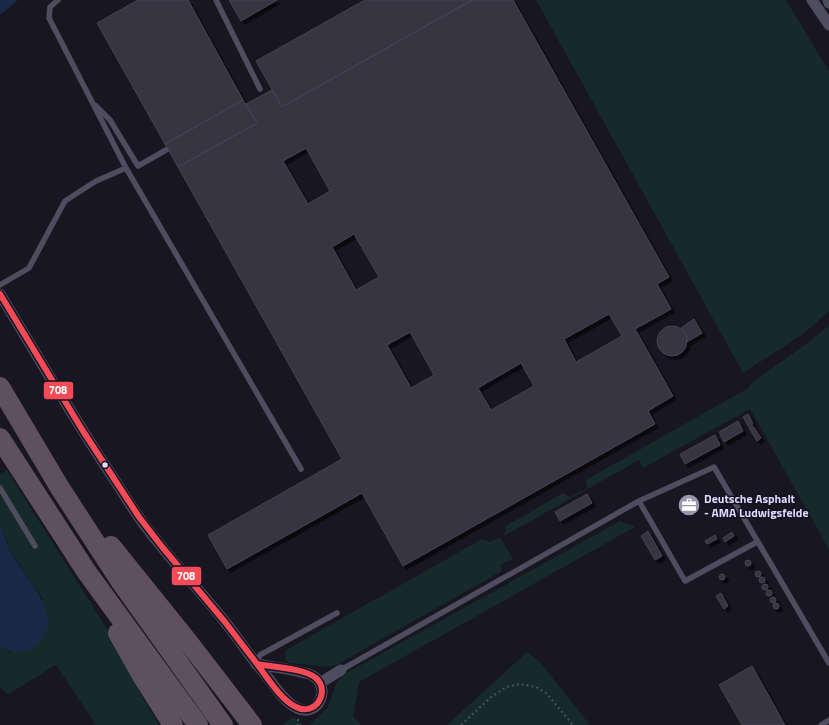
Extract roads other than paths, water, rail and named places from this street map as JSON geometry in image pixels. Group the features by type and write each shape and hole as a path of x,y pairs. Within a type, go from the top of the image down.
{"highway":[{"path":"0,387 60,488 121,582 223,725"},
{"path":"12,407 117,554 189,643 252,725"},
{"path":"2,446 86,571 198,725"},
{"path":"86,571 128,651 173,725"}],"street":[{"path":"812,0 829,25"},
{"path":"0,294 75,418 143,523 226,623 256,664 288,701 302,710 314,707 320,700 322,691 320,683 310,675 256,664"},
{"path":"320,683 341,670"},
{"path":"281,693 278,686 279,678 284,673 294,671"}],"lane":[{"path":"58,0 50,7 49,18 126,168 301,469"},
{"path":"216,0 260,89"},
{"path":"92,102 110,120 138,166 166,150"},
{"path":"0,285 29,268 65,201 96,181 126,168"},
{"path":"341,670 639,500 714,467 829,662"},
{"path":"0,488 35,546"},
{"path":"639,500 685,581 757,542"},
{"path":"256,664 260,656 337,613"},
{"path":"821,725 829,720"}],"water":[{"path":"0,0 18,0 0,15"},
{"path":"0,524 9,549 42,600 47,612 48,625 44,637 34,647 22,652 9,651 0,647"}],"place":[{"name":"Deutsche Asphalt - AMA Ludwigsfelde","path":"689,505"}]}
